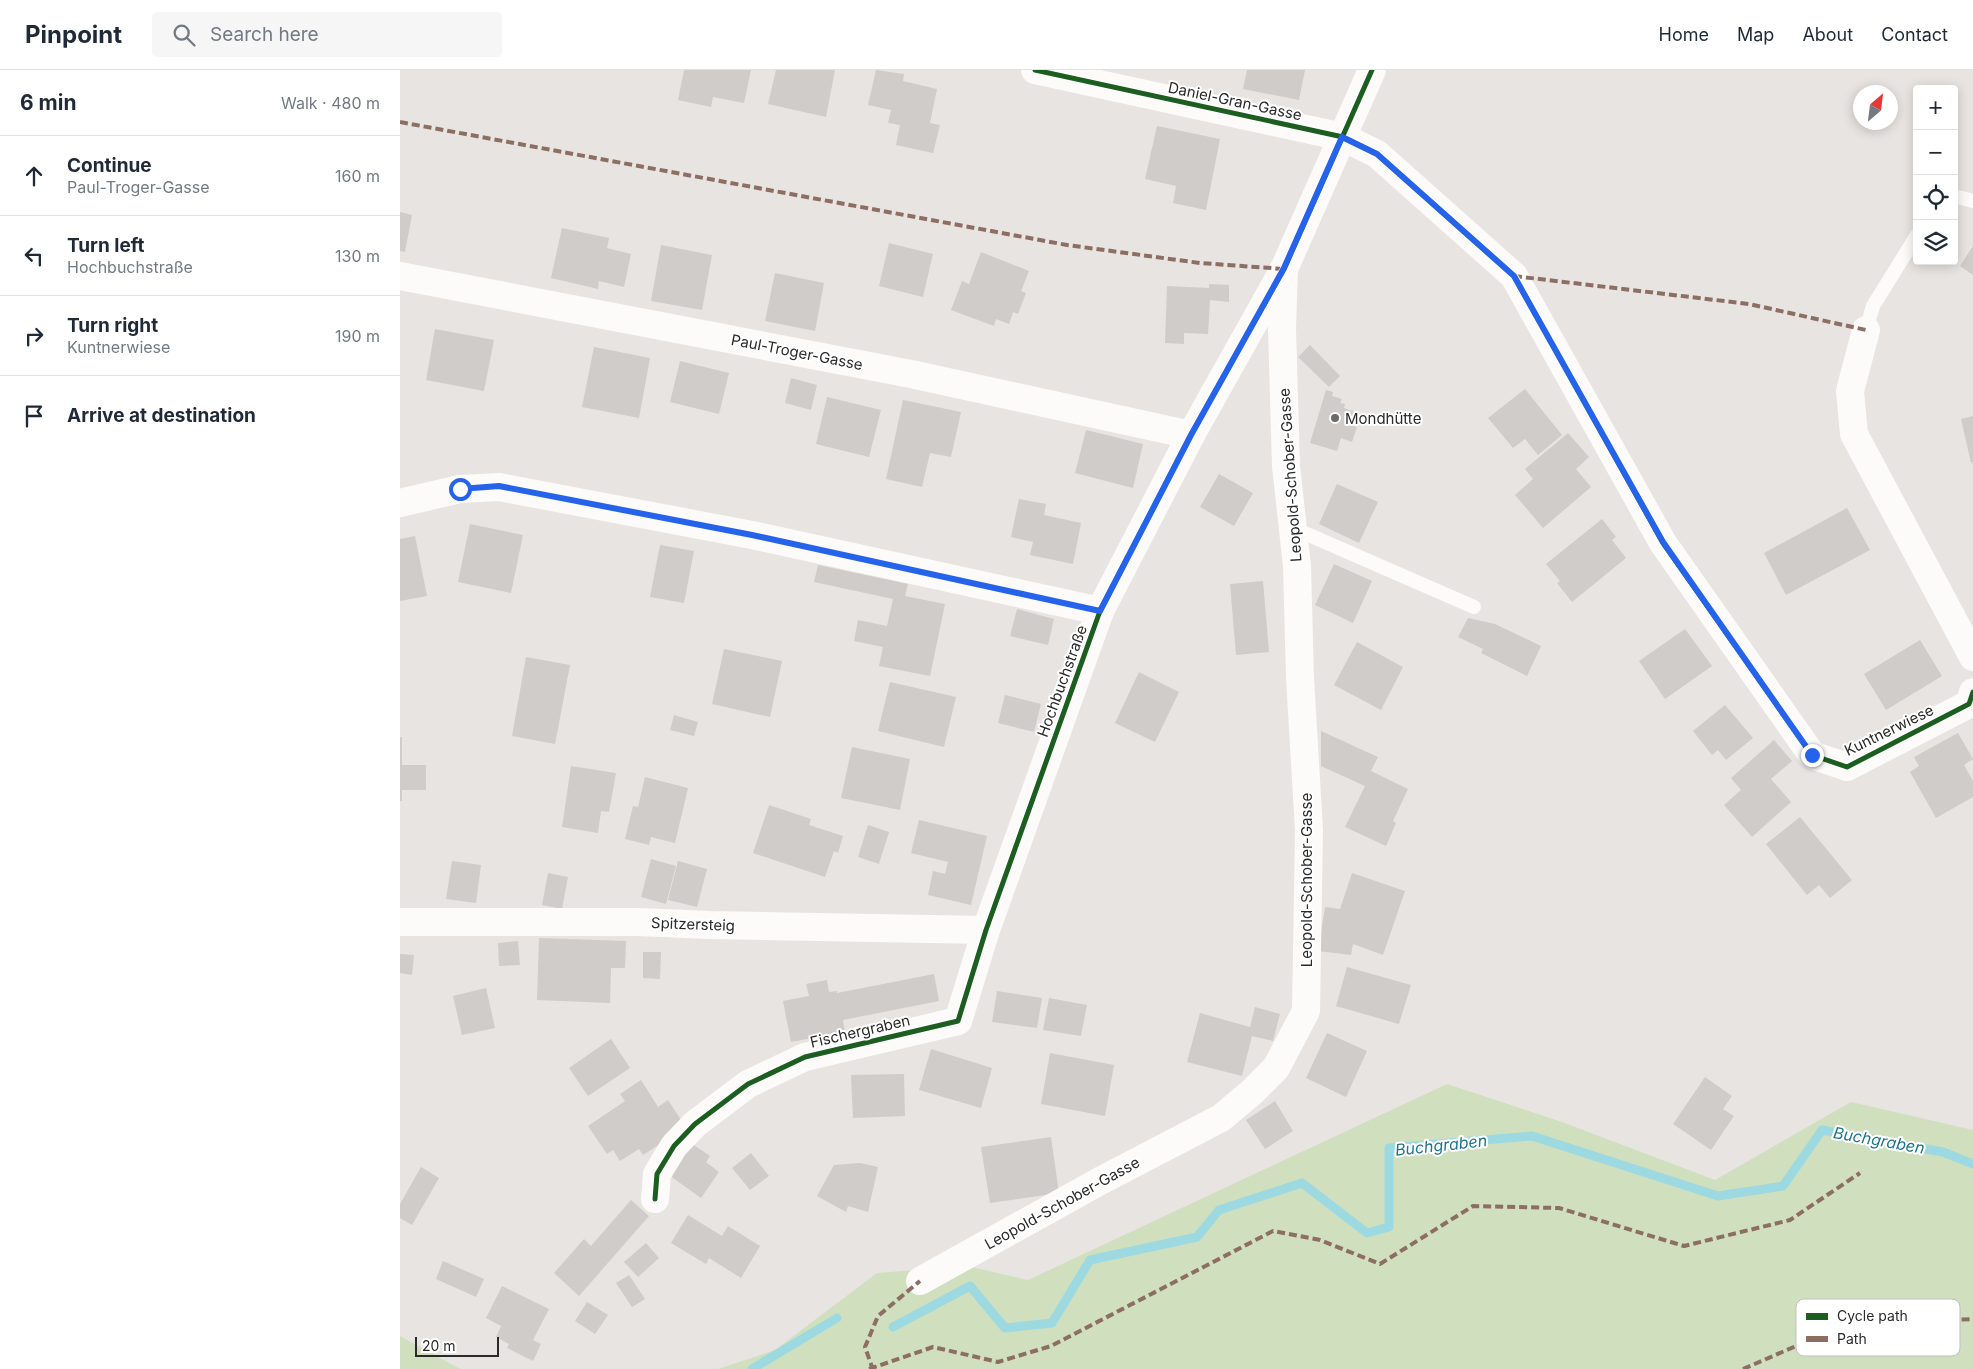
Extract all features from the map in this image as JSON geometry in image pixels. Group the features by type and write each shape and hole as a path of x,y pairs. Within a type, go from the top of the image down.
{"street":[{"name":"Daniel-Gran-Gasse","path":"1035,70 1342,137"},
{"name":"Hochbuchstraße","path":"958,1021 986,930 1100,611 1191,435 1284,268 1372,70"},
{"name":"Kuntnerwiese","path":"1342,137 1377,154 1514,276 1663,542 1812,755 1847,766 1969,704 1973,692"},
{"name":"Leopold-Schober-Gasse","path":"920,1281 1100,1181 1221,1118 1252,1092 1276,1068 1306,1011 1309,830 1300,678 1297,566 1286,466 1282,329 1284,268"},
{"name":"Paul-Troger-Gasse","path":"400,276 911,374 1191,435"},
{"path":"1866,330 1850,391 1854,434 1973,656"},
{"path":"400,503 460,489 499,486 752,535 1100,611"},
{"name":"Spitzersteig","path":"400,922 638,922 986,930"},
{"name":"Fischergraben","path":"655,1199 657,1174 674,1146 695,1124 748,1084 805,1057 958,1021"}],"lane":[{"path":"1958,197 1973,201"},
{"path":"1866,330 1872,306 1913,241"},
{"path":"1293,528 1474,607"}],"green space":[{"path":"1447,1084 1562,1122 1715,1180 1851,1102 1973,1130 1973,1369 718,1369 775,1350 877,1273 967,1266 1028,1280"},
{"path":"400,1336 460,1369 400,1369"}],"building":[{"path":"684,70 751,70 744,103 713,97 711,107 678,100"},
{"path":"776,70 835,70 826,117 768,104"},
{"path":"876,70 904,74 903,81 937,89 930,123 940,125 933,153 896,145 900,125 888,123 891,110 868,105"},
{"path":"1247,70 1305,70 1299,100 1243,89"},
{"path":"1157,126 1220,139 1206,210 1173,203 1176,186 1145,179"},
{"path":"400,212 412,215 405,252 400,251"},
{"path":"562,228 609,238 607,248 631,254 624,287 599,281 598,289 551,278"},
{"path":"889,243 933,254 923,297 879,286"},
{"path":"661,245 712,255 702,310 651,301"},
{"path":"1973,246 1973,275 1960,266"},
{"path":"981,252 1029,271 1021,291 1026,293 1018,314 1013,312 1009,324 996,319 994,326 951,310 962,281 969,284"},
{"path":"775,273 824,283 815,331 765,321"},
{"path":"1209,284 1229,285 1229,302 1210,300 1208,334 1184,333 1184,344 1165,343 1167,286 1209,288"},
{"path":"435,329 494,340 484,391 426,380"},
{"path":"1310,345 1340,376 1329,387 1298,357"},
{"path":"594,347 650,358 639,418 582,407"},
{"path":"680,361 729,373 719,414 670,402"},
{"path":"791,378 817,385 811,410 785,403"},
{"path":"1525,389 1562,435 1538,455 1525,439 1513,448 1488,418"},
{"name":"Mondhütte","path":"1326,390 1333,392 1332,396 1342,399 1340,403 1345,404 1344,408 1355,412 1351,425 1357,427 1352,442 1341,438 1337,451 1310,443"},
{"path":"827,397 881,410 869,457 816,444"},
{"path":"903,400 961,412 951,457 930,453 922,487 886,479"},
{"path":"1973,416 1973,463 1971,463 1961,419"},
{"path":"1086,430 1143,444 1133,488 1075,473"},
{"path":"1568,433 1589,457 1576,469 1591,487 1543,528 1515,495 1533,479 1525,469"},
{"path":"1219,474 1253,493 1234,526 1200,507"},
{"path":"1337,484 1378,502 1359,543 1319,524"},
{"path":"1019,499 1046,504 1044,515 1081,523 1073,564 1030,555 1033,542 1011,537"},
{"path":"1847,508 1870,550 1786,595 1764,553"},
{"path":"1602,519 1616,537 1612,540 1626,558 1572,602 1557,583 1560,581 1546,564"},
{"path":"470,524 523,535 511,593 458,582"},
{"path":"415,536 427,596 400,601 400,539"},
{"path":"660,545 694,551 684,603 650,597"},
{"path":"1334,564 1372,581 1353,623 1315,605"},
{"path":"818,565 908,584 905,596 945,604 930,676 879,666 883,647 854,641 858,620 887,626 893,599 814,582"},
{"path":"1263,581 1269,652 1236,655 1230,584"},
{"path":"1017,609 1054,619 1048,645 1010,636"},
{"path":"1468,618 1495,624 1541,646 1527,676 1481,653 1483,649 1458,637"},
{"path":"1685,629 1712,666 1665,699 1639,661"},
{"path":"1920,640 1942,676 1886,710 1864,674"},
{"path":"1357,642 1403,667 1381,710 1334,685"},
{"path":"724,649 782,661 770,717 712,704"},
{"path":"526,657 570,665 555,744 512,736"},
{"path":"1139,672 1179,692 1155,742 1115,723"},
{"path":"890,682 956,697 944,747 878,731"},
{"path":"1005,695 1041,704 1034,732 998,723"},
{"path":"1725,705 1753,738 1726,760 1718,750 1712,755 1693,731"},
{"path":"674,715 698,722 694,736 670,730"},
{"path":"1321,731 1378,757 1371,771 1408,789 1393,821 1396,823 1386,846 1345,827 1365,786 1321,766"},
{"path":"1958,733 1973,759 1964,765 1973,781 1973,797 1936,818 1910,772 1919,766 1914,757"},
{"path":"400,737 402,737 402,765 426,765 426,790 402,790 402,801 400,801"},
{"path":"1774,740 1792,761 1771,779 1791,802 1752,837 1724,805 1741,790 1731,778"},
{"path":"852,747 910,759 900,810 841,798"},
{"path":"571,766 616,773 609,812 601,811 598,833 562,827"},
{"path":"645,777 688,788 675,843 651,837 649,845 625,839 633,806 638,807"},
{"path":"769,805 811,819 809,825 843,836 838,853 834,851 825,877 753,853"},
{"path":"1800,817 1852,880 1830,898 1819,885 1807,895 1766,844"},
{"path":"919,820 987,836 971,905 928,895 933,871 945,874 948,862 911,853"},
{"path":"868,825 889,832 879,864 858,857"},
{"path":"651,859 676,866 666,904 641,897"},
{"path":"452,861 481,865 476,903 446,899"},
{"path":"678,861 707,869 697,907 668,900"},
{"path":"548,873 568,877 562,909 542,905"},
{"path":"1352,873 1405,891 1383,955 1353,944 1351,955 1318,951 1325,907 1340,909"},
{"path":"539,938 626,941 625,968 611,968 610,1003 537,1000"},
{"path":"518,941 520,965 499,966 498,943"},
{"path":"643,952 661,952 660,979 643,978"},
{"path":"400,954 414,955 412,975 400,973"},
{"path":"1347,967 1411,985 1399,1024 1336,1006"},
{"path":"934,974 939,1001 843,1020 845,1032 791,1042 783,1001 809,996 806,984 827,980 829,992 837,991 837,993"},
{"path":"486,988 495,1028 462,1035 453,996"},
{"path":"997,991 1042,998 1037,1028 992,1022"},
{"path":"1049,998 1087,1005 1081,1036 1043,1030"},
{"path":"1255,1007 1280,1014 1273,1041 1252,1036 1242,1076 1187,1062 1200,1013 1250,1027"},
{"path":"1327,1033 1367,1051 1346,1097 1306,1078"},
{"path":"611,1039 630,1068 588,1096 569,1068"},
{"path":"931,1049 992,1068 981,1108 919,1090"},
{"path":"1050,1053 1114,1065 1105,1116 1041,1104"},
{"path":"904,1074 905,1116 853,1118 851,1075"},
{"path":"1705,1077 1732,1096 1723,1109 1734,1116 1711,1150 1673,1124"},
{"path":"641,1080 658,1107 668,1100 683,1123 671,1137 643,1155 639,1149 620,1161 613,1150 607,1154 588,1126 625,1101 620,1094"},
{"path":"1275,1101 1293,1131 1265,1149 1246,1120"},
{"path":"1051,1137 1059,1193 990,1203 981,1147"},
{"path":"688,1141 710,1156 706,1162 719,1172 701,1198 666,1173"},
{"path":"751,1153 769,1176 750,1190 732,1168"},
{"path":"860,1163 878,1167 868,1212 848,1206 846,1212 817,1196 834,1165"},
{"path":"421,1167 439,1178 412,1225 400,1218 400,1204"},
{"path":"631,1200 649,1216 579,1296 554,1273 584,1239 591,1246"},
{"path":"688,1215 722,1236 728,1226 760,1246 741,1278 709,1258 706,1264 671,1243"},
{"path":"646,1243 659,1258 638,1277 624,1262"},
{"path":"443,1261 484,1279 476,1297 436,1279"},
{"path":"629,1275 645,1299 632,1307 616,1283"},
{"path":"502,1286 549,1309 533,1340 541,1344 533,1361 507,1348 509,1344 496,1337 501,1326 486,1318"},
{"path":"587,1302 608,1315 595,1334 575,1321"}],"waterway":[{"name":"Buchgraben","path":"893,1327 970,1286 1005,1328 1052,1323 1090,1260 1197,1237 1219,1210 1302,1183 1367,1233 1389,1227 1389,1148 1532,1136 1718,1196 1783,1186 1822,1130 1943,1152 1973,1164"},
{"name":"Buchgraben","path":"752,1369 837,1318"}],"marked path":[{"path":"400,122 1067,245 1200,263 1284,269"},
{"path":"1514,276 1749,304 1866,330"},
{"path":"869,1369 933,1347 998,1362 1051,1346 1273,1231 1320,1240 1380,1264 1473,1206 1559,1208 1684,1246 1790,1220 1860,1173"},
{"path":"875,1369 872,1367 865,1347 878,1316 920,1281"},
{"path":"1960,1320 1973,1319"},
{"path":"1743,1369 1796,1346"}],"cycle path":[{"path":"1035,70 1343,137 1377,154 1514,276 1663,543 1812,755 1847,767 1969,704 1973,692"},
{"path":"655,1199 657,1174 674,1146 695,1124 748,1084 805,1057 958,1021 986,930 1100,611 1191,435 1284,269 1372,70"}],"place":[{"name":"Mondhütte","path":"1335,418"}],"route":[{"path":"460,489 499,486 752,535 1100,611 1191,435 1284,268 1342,137 1377,154 1514,276 1663,542 1812,755"}]}
